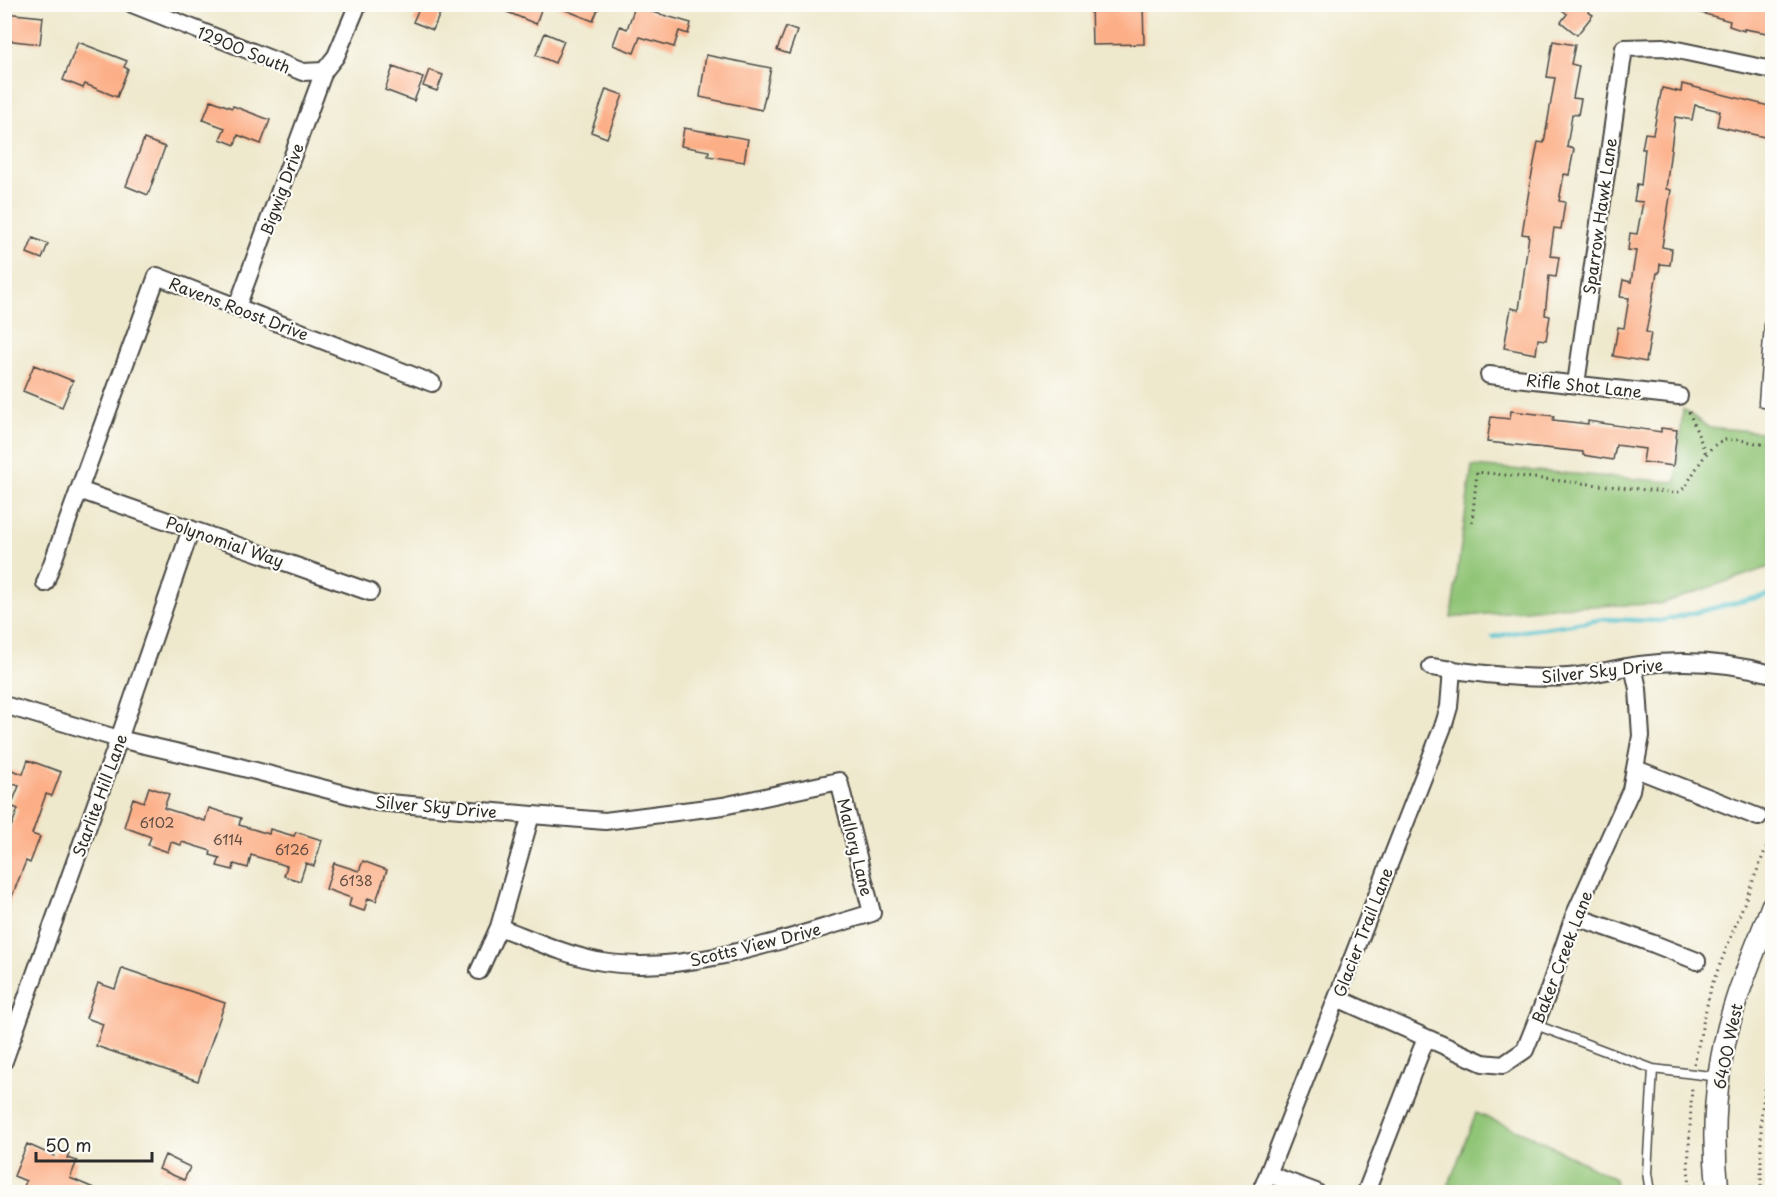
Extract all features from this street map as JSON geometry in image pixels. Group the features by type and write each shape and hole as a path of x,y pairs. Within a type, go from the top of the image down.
{"street":[{"name":"12900 South","path":"132,4 303,72 324,71"},
{"name":"Bigwig Drive","path":"237,307 324,71 336,56 358,4"},
{"name":"Sparrow Hawk Lane","path":"1576,384 1624,48 1663,48 1773,70"},
{"name":"Ravens Roost Drive","path":"79,490 157,276 432,383"},
{"name":"Rifle Shot Lane","path":"1489,375 1679,396"},
{"name":"Polynomial Way","path":"79,490 370,592"},
{"path":"45,583 79,490"},
{"name":"Starlite Hill Lane","path":"4,1061 191,529"},
{"name":"Silver Sky Drive","path":"1431,667 1498,676 1548,678 1587,675 1658,663 1709,663 1773,675"},
{"name":"Baker Creek Lane","path":"1337,998 1483,1063 1503,1065 1525,1050 1574,916 1631,790 1641,736 1638,689 1633,666"},
{"name":"Glacier Trail Lane","path":"1261,1192 1444,724 1449,707 1452,669"},
{"name":"Silver Sky Drive","path":"4,705 119,739 376,802 605,820 723,806 839,782"},
{"path":"1636,769 1758,817"},
{"name":"Mallory Lane","path":"839,782 872,913"},
{"path":"479,971 499,927 531,815"},
{"name":"6400 West","path":"1718,1192 1715,1146 1719,1077 1727,1032 1735,1003 1773,906"},
{"name":"Scotts View Drive","path":"499,927 572,954 602,962 644,966 679,963 757,947 872,913"},
{"path":"1574,916 1697,961"},
{"path":"1366,1192 1426,1038"},
{"path":"1268,1174 1316,1192"}],"lane":[{"path":"1773,285 1763,403 1773,404"},
{"path":"1536,1025 1653,1069 1719,1077"},
{"path":"1650,1192 1647,1173 1653,1069"}],"path":[{"path":"1689,412 1706,454"},
{"path":"1472,522 1477,472 1671,494 1680,492 1717,442 1733,439 1773,446"},
{"path":"1761,1192 1761,1115 1773,1046"}],"green space":[{"path":"1683,409 1708,427 1772,433 1772,566 1661,604 1553,607 1451,618 1472,466 1676,482"},
{"path":"1476,1113 1534,1137 1615,1179 1617,1192 1446,1192"}],"water":[{"path":"164,1181 191,1192 160,1192"}],"building":[{"path":"421,4 444,4 433,30 413,22"},
{"path":"488,4 543,4 536,24"},
{"path":"593,4 599,7 593,21 553,5"},
{"path":"636,4 652,4 649,11 691,23 688,34 679,31 674,47 640,37 634,53 613,45 620,26 627,29"},
{"path":"1091,4 1143,4 1144,44 1092,45"},
{"path":"1555,4 1594,4 1588,12 1593,15 1577,35 1561,22 1567,14"},
{"path":"1685,4 1773,4 1773,34 1744,29 1744,31 1729,26 1730,21 1684,8"},
{"path":"4,13 43,17 40,44 4,40"},
{"path":"786,27 797,31 789,54 777,50"},
{"path":"545,33 564,41 555,63 536,55"},
{"path":"1553,41 1575,45 1571,64 1579,66 1573,98 1581,99 1578,115 1572,114 1567,147 1574,149 1569,175 1564,174 1559,201 1565,202 1561,229 1554,228 1550,256 1559,257 1556,277 1549,276 1545,315 1550,316 1546,340 1538,339 1536,354 1504,348 1511,308 1519,310 1529,235 1522,234 1538,142 1544,143 1555,78 1547,77"},
{"path":"78,42 127,61 124,67 128,69 117,97 85,84 83,88 63,80"},
{"path":"706,55 771,68 762,110 700,97"},
{"path":"393,67 423,78 414,101 385,90"},
{"path":"429,70 443,75 437,91 423,86"},
{"path":"1682,84 1773,107 1773,139 1717,126 1720,111 1695,105 1692,120 1675,117 1666,189 1671,190 1662,247 1672,249 1670,265 1660,264 1659,273 1657,273 1646,332 1651,333 1646,362 1613,356 1618,327 1624,328 1629,298 1620,297 1623,280 1631,282 1636,251 1628,250 1630,233 1637,234 1643,202 1634,201 1637,184 1641,185 1645,133 1653,134 1662,88 1681,92"},
{"path":"606,89 623,95 607,138 591,132"},
{"path":"211,100 270,120 261,144 238,135 235,145 220,139 225,128 203,120"},
{"path":"684,128 748,139 744,162 708,156 709,151 681,146"},
{"path":"144,139 165,147 148,195 126,186"},
{"path":"33,238 48,244 42,259 27,253"},
{"path":"34,365 73,381 62,407 23,391"},
{"path":"1511,411 1554,416 1553,420 1588,424 1588,421 1661,432 1661,428 1677,430 1673,466 1643,462 1645,449 1616,445 1613,460 1583,455 1583,452 1487,442 1491,417 1510,419"},
{"path":"28,760 61,772 52,796 46,794 32,834 40,837 30,863 26,861 5,914 4,833 8,835 18,809 11,806 19,786 8,782 12,770 23,774"},
{"path":"149,787 169,794 164,808 205,821 209,808 241,818 239,825 269,834 270,829 294,836 296,832 322,840 314,866 306,863 300,881 284,876 287,866 251,855 248,868 234,864 233,870 217,866 220,858 210,855 211,851 182,842 181,845 171,842 168,852 148,845 151,837 124,827 133,798 144,802"},
{"path":"363,861 387,870 376,901 368,898 364,911 349,906 351,898 326,889 334,863 359,871"},
{"path":"122,968 225,1003 198,1081 96,1046 103,1024 86,1018 98,983 115,989"},
{"path":"27,1144 54,1156 57,1148 69,1153 67,1158 77,1161 70,1178 103,1192 22,1192 26,1181 14,1176"},
{"path":"165,1155 190,1167 184,1180 159,1169"}],"waterway":[{"path":"1493,637 1605,619 1660,621 1772,594"}]}
